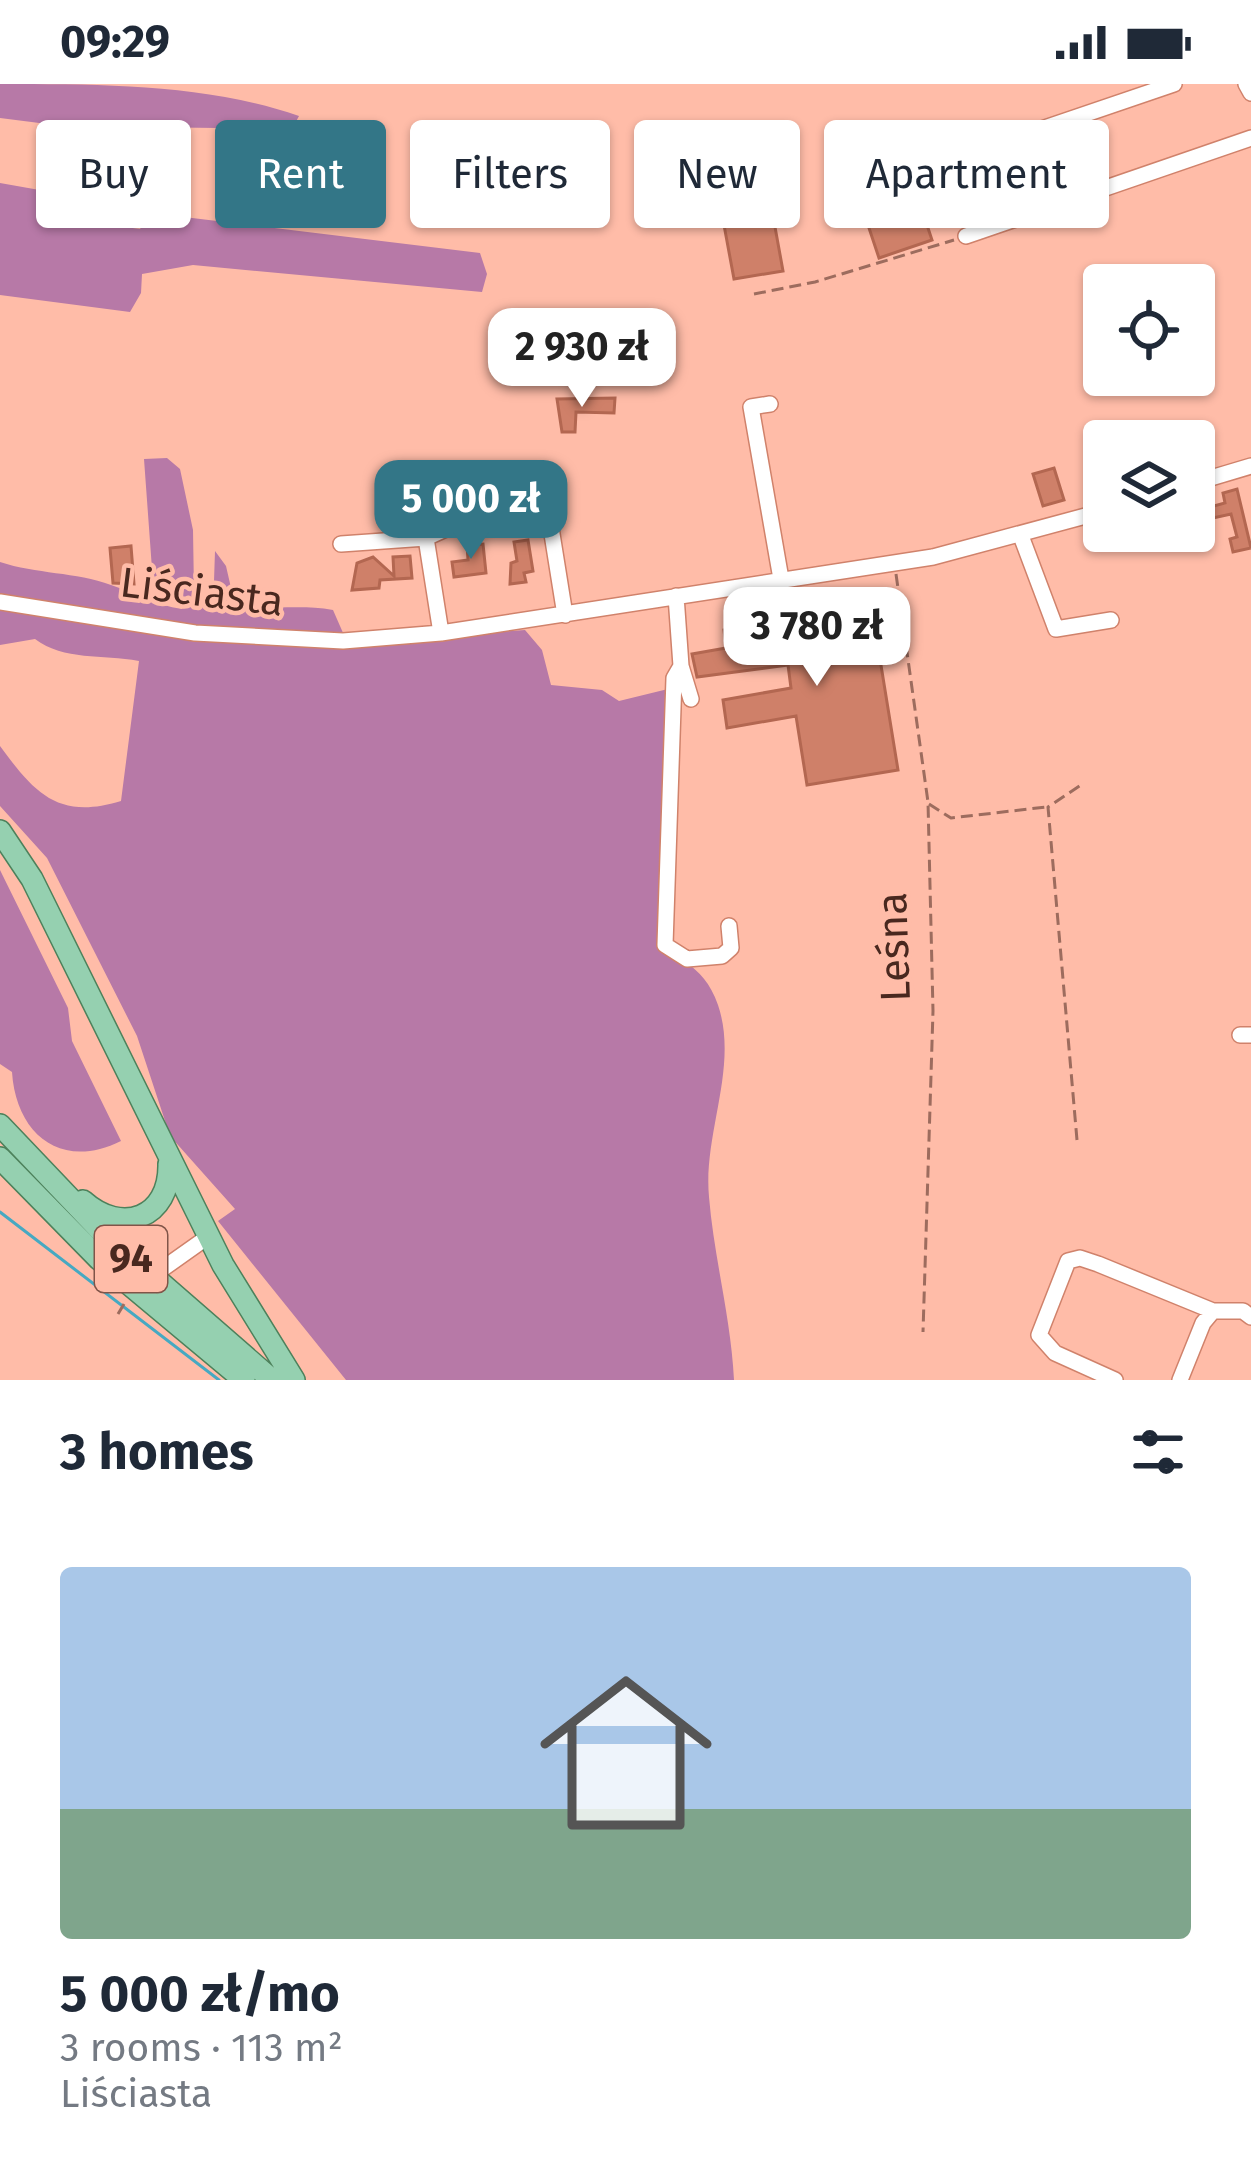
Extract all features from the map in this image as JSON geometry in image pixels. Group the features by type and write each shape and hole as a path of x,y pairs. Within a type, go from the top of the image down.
{"main road":[{"path":"0,831 32,879 260,1333 294,1380"},
{"path":"1,1125 93,1210 119,1222 140,1219 160,1204 167,1193 169,1157"},
{"name":"94","path":"1,1125 151,1277 272,1380"},
{"name":"94","path":"1,1159 99,1258 244,1380"}],"street":[{"path":"1068,120 1174,84"},
{"path":"1246,84 1251,93"},
{"path":"966,236 1251,138"},
{"path":"770,404 751,407 781,579"},
{"path":"1215,477 1251,466"},
{"path":"548,509 565,615"},
{"name":"Liściasta","path":"0,602 208,634 343,641 440,633 894,562 1021,536 1083,517"},
{"path":"341,544 426,538 448,528 451,518"},
{"path":"1021,536 1056,629 1111,620"},
{"path":"426,538 440,633"},
{"path":"676,596 681,667 691,699"},
{"path":"681,667 674,678 665,945 671,953 687,958 728,954 729,926"},
{"path":"151,1277 209,1236"},
{"path":"1115,1380 1055,1353 1039,1335 1068,1261 1080,1258 1214,1311 1243,1311 1251,1317"},
{"path":"1180,1380 1203,1322 1214,1311"}],"path":[{"path":"754,294 815,282 966,236"},
{"name":"Leśna","path":"894,562 928,802 933,1012 923,1332"},
{"path":"928,802 951,818 1048,807 1084,783"},
{"path":"1048,807 1078,1140"},
{"path":"119,1312 128,1297"}],"shaded area":[{"path":"0,84 190,92 299,116 297,120 215,120 215,128 191,128 191,120 36,123 0,118"},
{"path":"0,183 36,189 36,228 191,228 191,218 215,221 215,228 274,228 480,253 487,274 482,292 193,265 142,274 141,293 130,312 0,295"},
{"path":"167,458 180,469 193,530 194,592 205,600 214,581 215,551 226,566 234,601 333,610 347,642 525,630 542,650 551,685 602,690 619,701 668,689 658,929 670,948 712,990 723,1028 725,1052 709,1197 734,1380 346,1380 218,1221 235,1209 170,1136 137,1036 47,858 0,806 0,746 25,778 50,799 81,807 121,801 139,661 71,654 35,639 0,645 0,562 98,581 182,609 184,587 156,585 152,569 144,459"},
{"path":"0,870 68,1008 72,1041 121,1141 79,1152 46,1141 22,1113 12,1072 0,1064"}],"building":[{"path":"725,228 775,228 783,271 734,279"},
{"path":"869,228 928,228 932,240 879,258"},
{"path":"615,398 614,413 576,412 575,432 562,432 557,399"},
{"path":"1054,468 1064,500 1043,506 1033,474"},
{"path":"1237,489 1251,548 1233,552 1230,539 1237,537 1231,514 1215,518 1215,506 1225,503 1223,493"},
{"path":"528,540 533,571 524,573 526,582 510,584 511,563 517,561 514,542"},
{"path":"483,544 486,573 454,577 452,562 468,560 467,545"},
{"path":"131,546 134,584 113,583 110,548"},
{"path":"410,556 412,578 380,580 379,588 352,590 357,563 373,557 394,576 393,557"},
{"path":"823,591 828,624 873,616 898,770 807,785 796,716 727,728 723,700 791,688 788,665 697,677 692,654 726,648 724,630 738,627 741,645 783,638 777,598"}],"waterway":[{"path":"0,1212 219,1380"}]}
